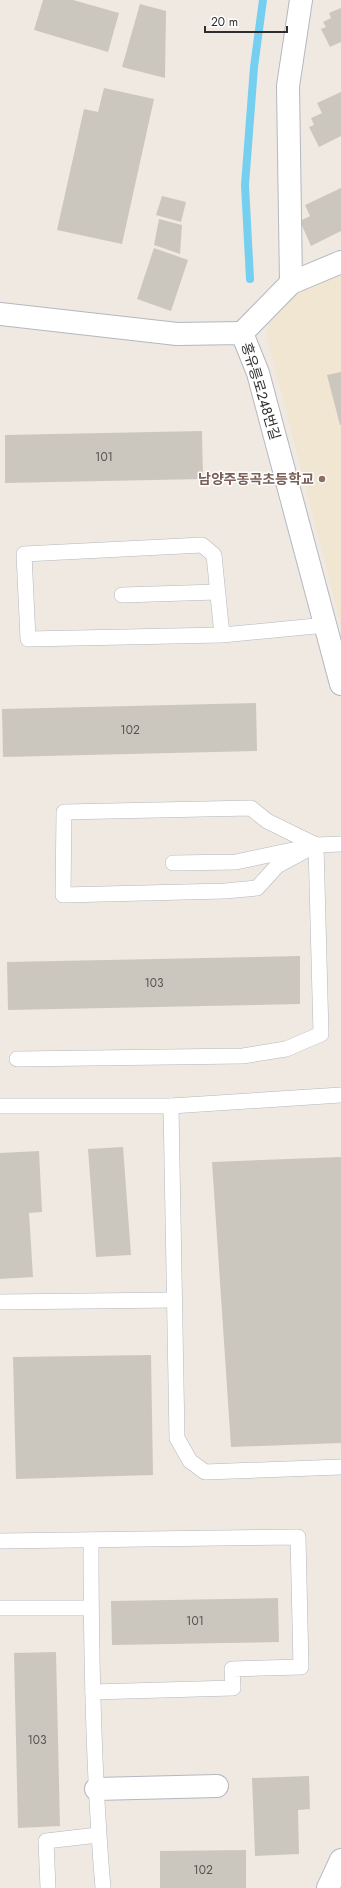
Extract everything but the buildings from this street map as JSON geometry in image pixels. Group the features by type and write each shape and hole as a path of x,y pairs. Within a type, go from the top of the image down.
{"street":[{"path":"291,283 288,86 302,0"},
{"path":"242,334 291,283 341,262"},
{"name":"홍유릉로248번길","path":"0,314 177,334 242,334 258,373 341,684"},
{"path":"96,1789 217,1786"},
{"path":"328,1888 341,1860"}],"lane":[{"path":"222,635 214,555 202,545 24,554 28,639 222,635 326,625"},
{"path":"122,595 217,592"},
{"path":"251,808 267,821 316,846 277,866 258,888 225,891 63,895 64,812 251,808"},
{"path":"173,863 236,862 316,846 341,844"},
{"path":"17,1059 243,1056 286,1049 321,1034 316,846"},
{"path":"0,1106 171,1106 341,1095"},
{"path":"171,1106 177,1438 190,1461 205,1472 341,1467"},
{"path":"0,1302 174,1300"},
{"path":"0,1541 298,1536 302,1667 232,1669 233,1688 94,1692"},
{"path":"91,1540 91,1608 96,1789 102,1888"},
{"path":"0,1608 91,1608"},
{"path":"48,1888 46,1841 98,1834"}],"shaded area":[{"name":"남양주동곡초등학교","path":"341,273 341,625 266,332 274,313 300,291"}],"waterway":[{"path":"250,279 245,185 254,67 263,0"}],"place":[{"name":"남양주동곡초등학교","path":"322,479"}]}
